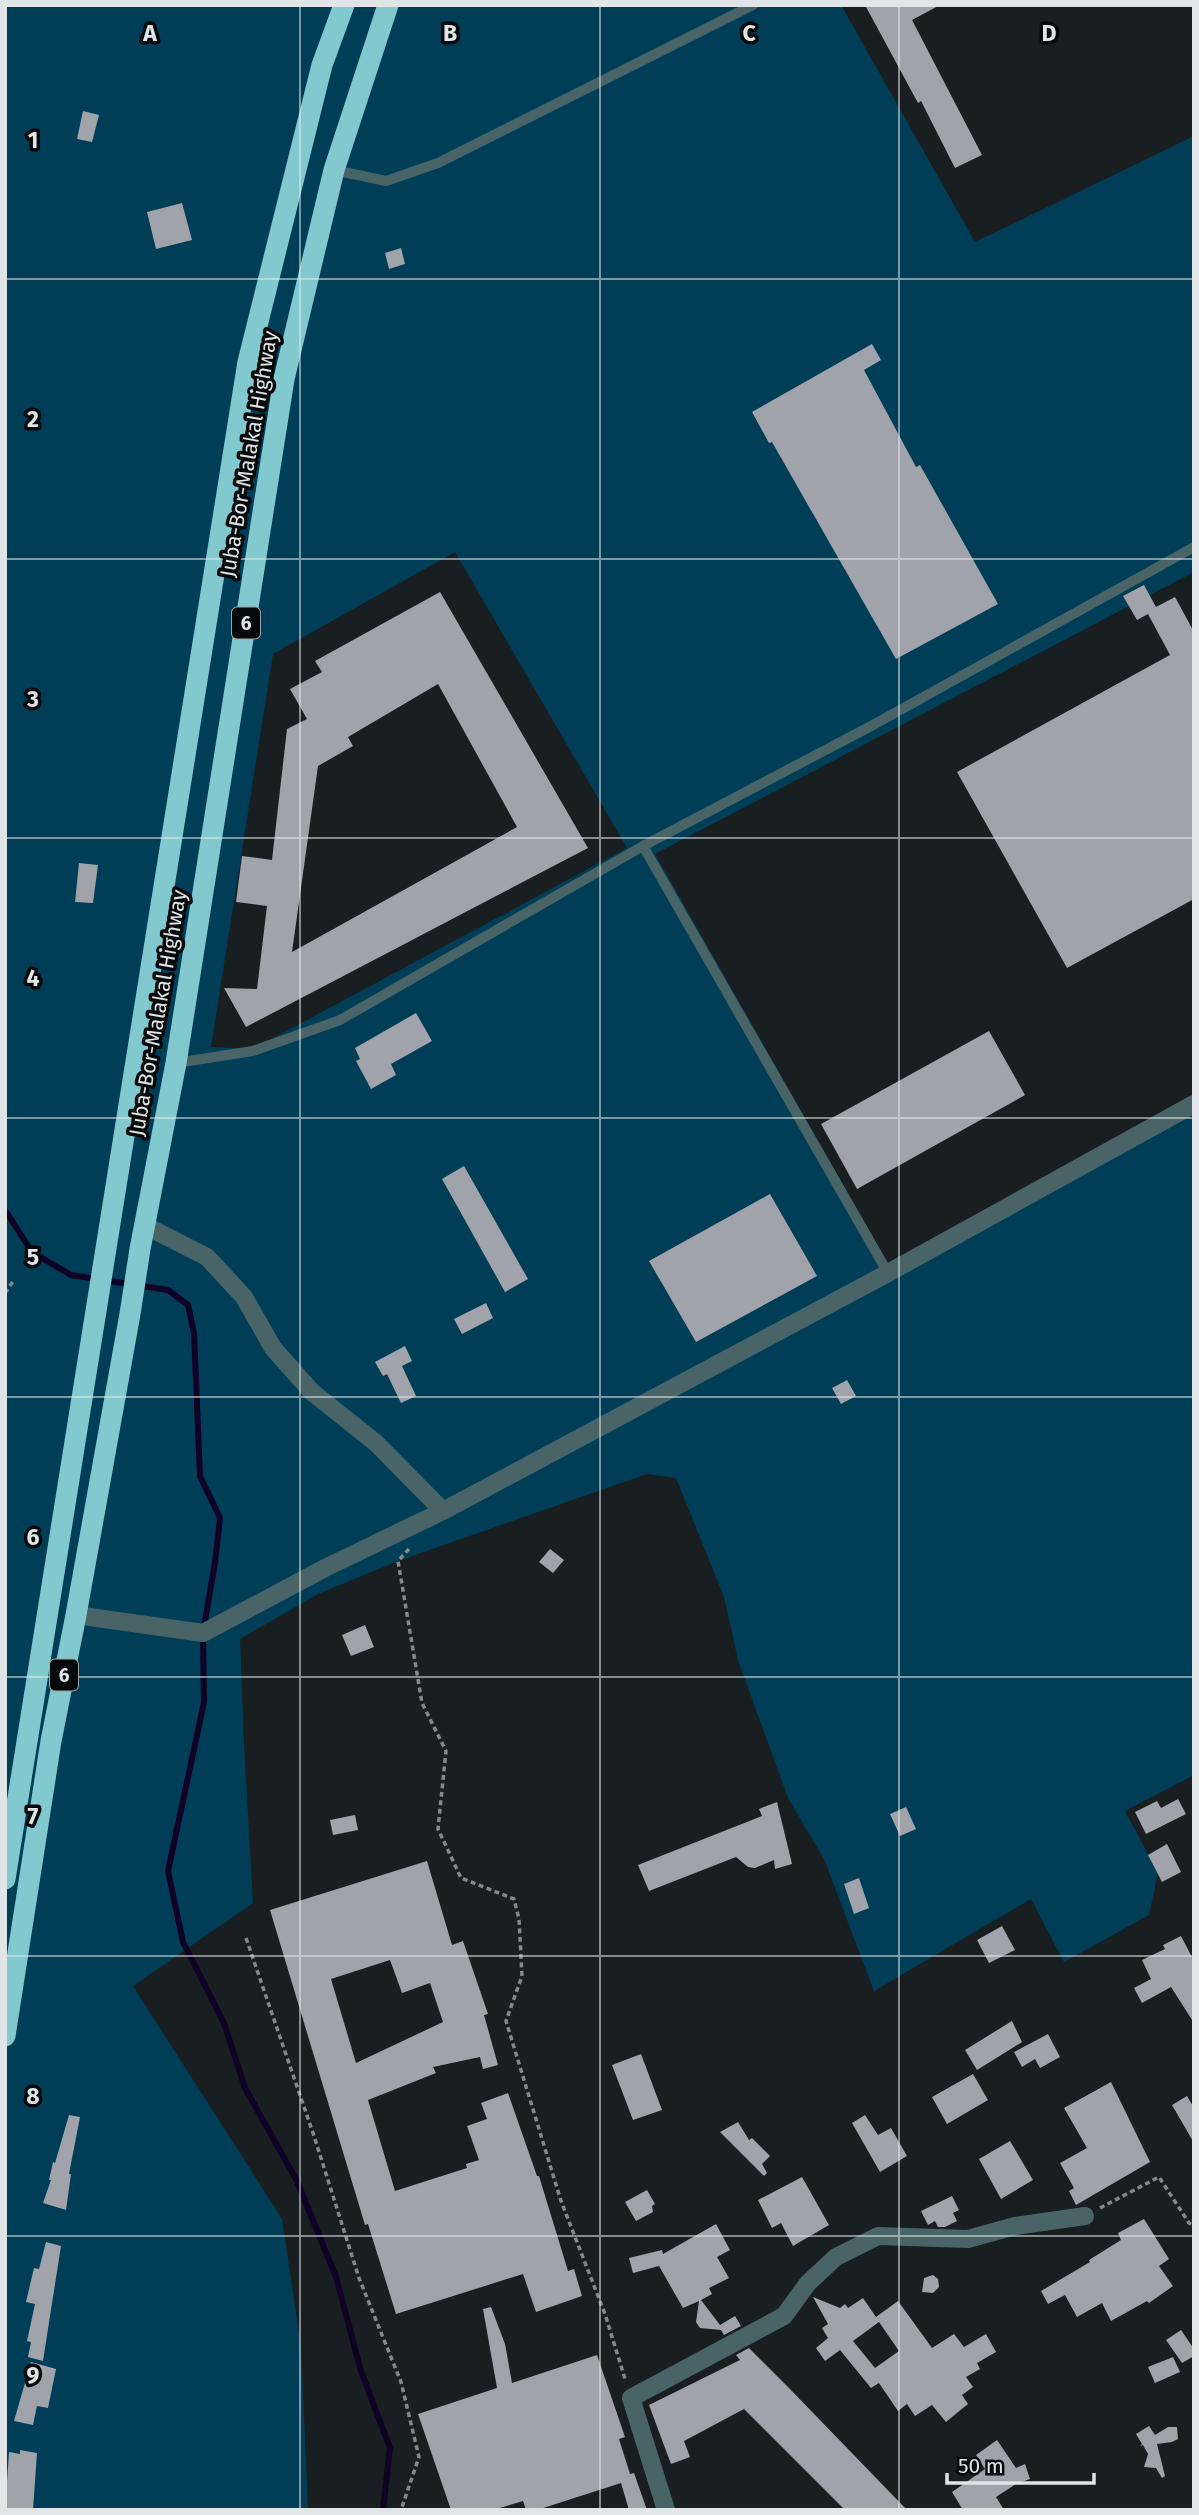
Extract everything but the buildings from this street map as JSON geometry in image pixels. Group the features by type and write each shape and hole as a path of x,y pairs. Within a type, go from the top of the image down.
{"highway":[{"name":"Juba-Bor-Malakal Highway","path":"5,1879 248,362 321,65 344,5"},
{"name":"Juba-Bor-Malakal Highway","path":"5,2036 51,1741 176,1063 284,379 334,170 388,5"}],"street":[{"path":"76,1615 203,1633 325,1568 443,1511 888,1273 1194,1104"},
{"path":"144,1225 207,1257 243,1297 273,1348 312,1392 376,1443 443,1511"},
{"path":"666,2510 631,2398 784,2316 807,2283 836,2257 878,2236 968,2239 1014,2226 1086,2216"}],"lane":[{"path":"334,170 386,181 438,163 753,5"},
{"path":"176,1063 253,1051 340,1020 643,846 873,725 1194,547"},
{"path":"643,846 888,1273"}],"path":[{"path":"5,1293 14,1280"},
{"path":"416,1541 398,1561 422,1703 446,1751 438,1829 461,1878 514,1899 519,1920 522,1976 506,2021 561,2201 606,2314 631,2398"},
{"path":"246,1938 359,2278 401,2382 419,2458 401,2510"},
{"path":"1086,2216 1159,2177 1189,2223 1194,2225"}],"shaded area":[{"path":"5,5 841,5 975,242 1194,136 1194,572 655,854 888,1264 1194,1094 1194,1775 1125,1811 1158,1873 1149,1915 1064,1962 1031,1899 874,1991 824,1859 788,1798 738,1660 724,1597 676,1478 647,1474 398,1561 318,1594 240,1639 253,1903 133,1986 282,2219 301,2346 308,2510 5,2510","holes":["455,552 627,848 253,1049 211,1047 273,654"]}],"waterway":[{"path":"5,1210 32,1252 71,1275 168,1290 188,1305 194,1333 200,1476 220,1518 203,1633 204,1702 168,1871 183,1942 224,2023 245,2088 297,2181 336,2277 361,2371 390,2448 383,2510"}]}
